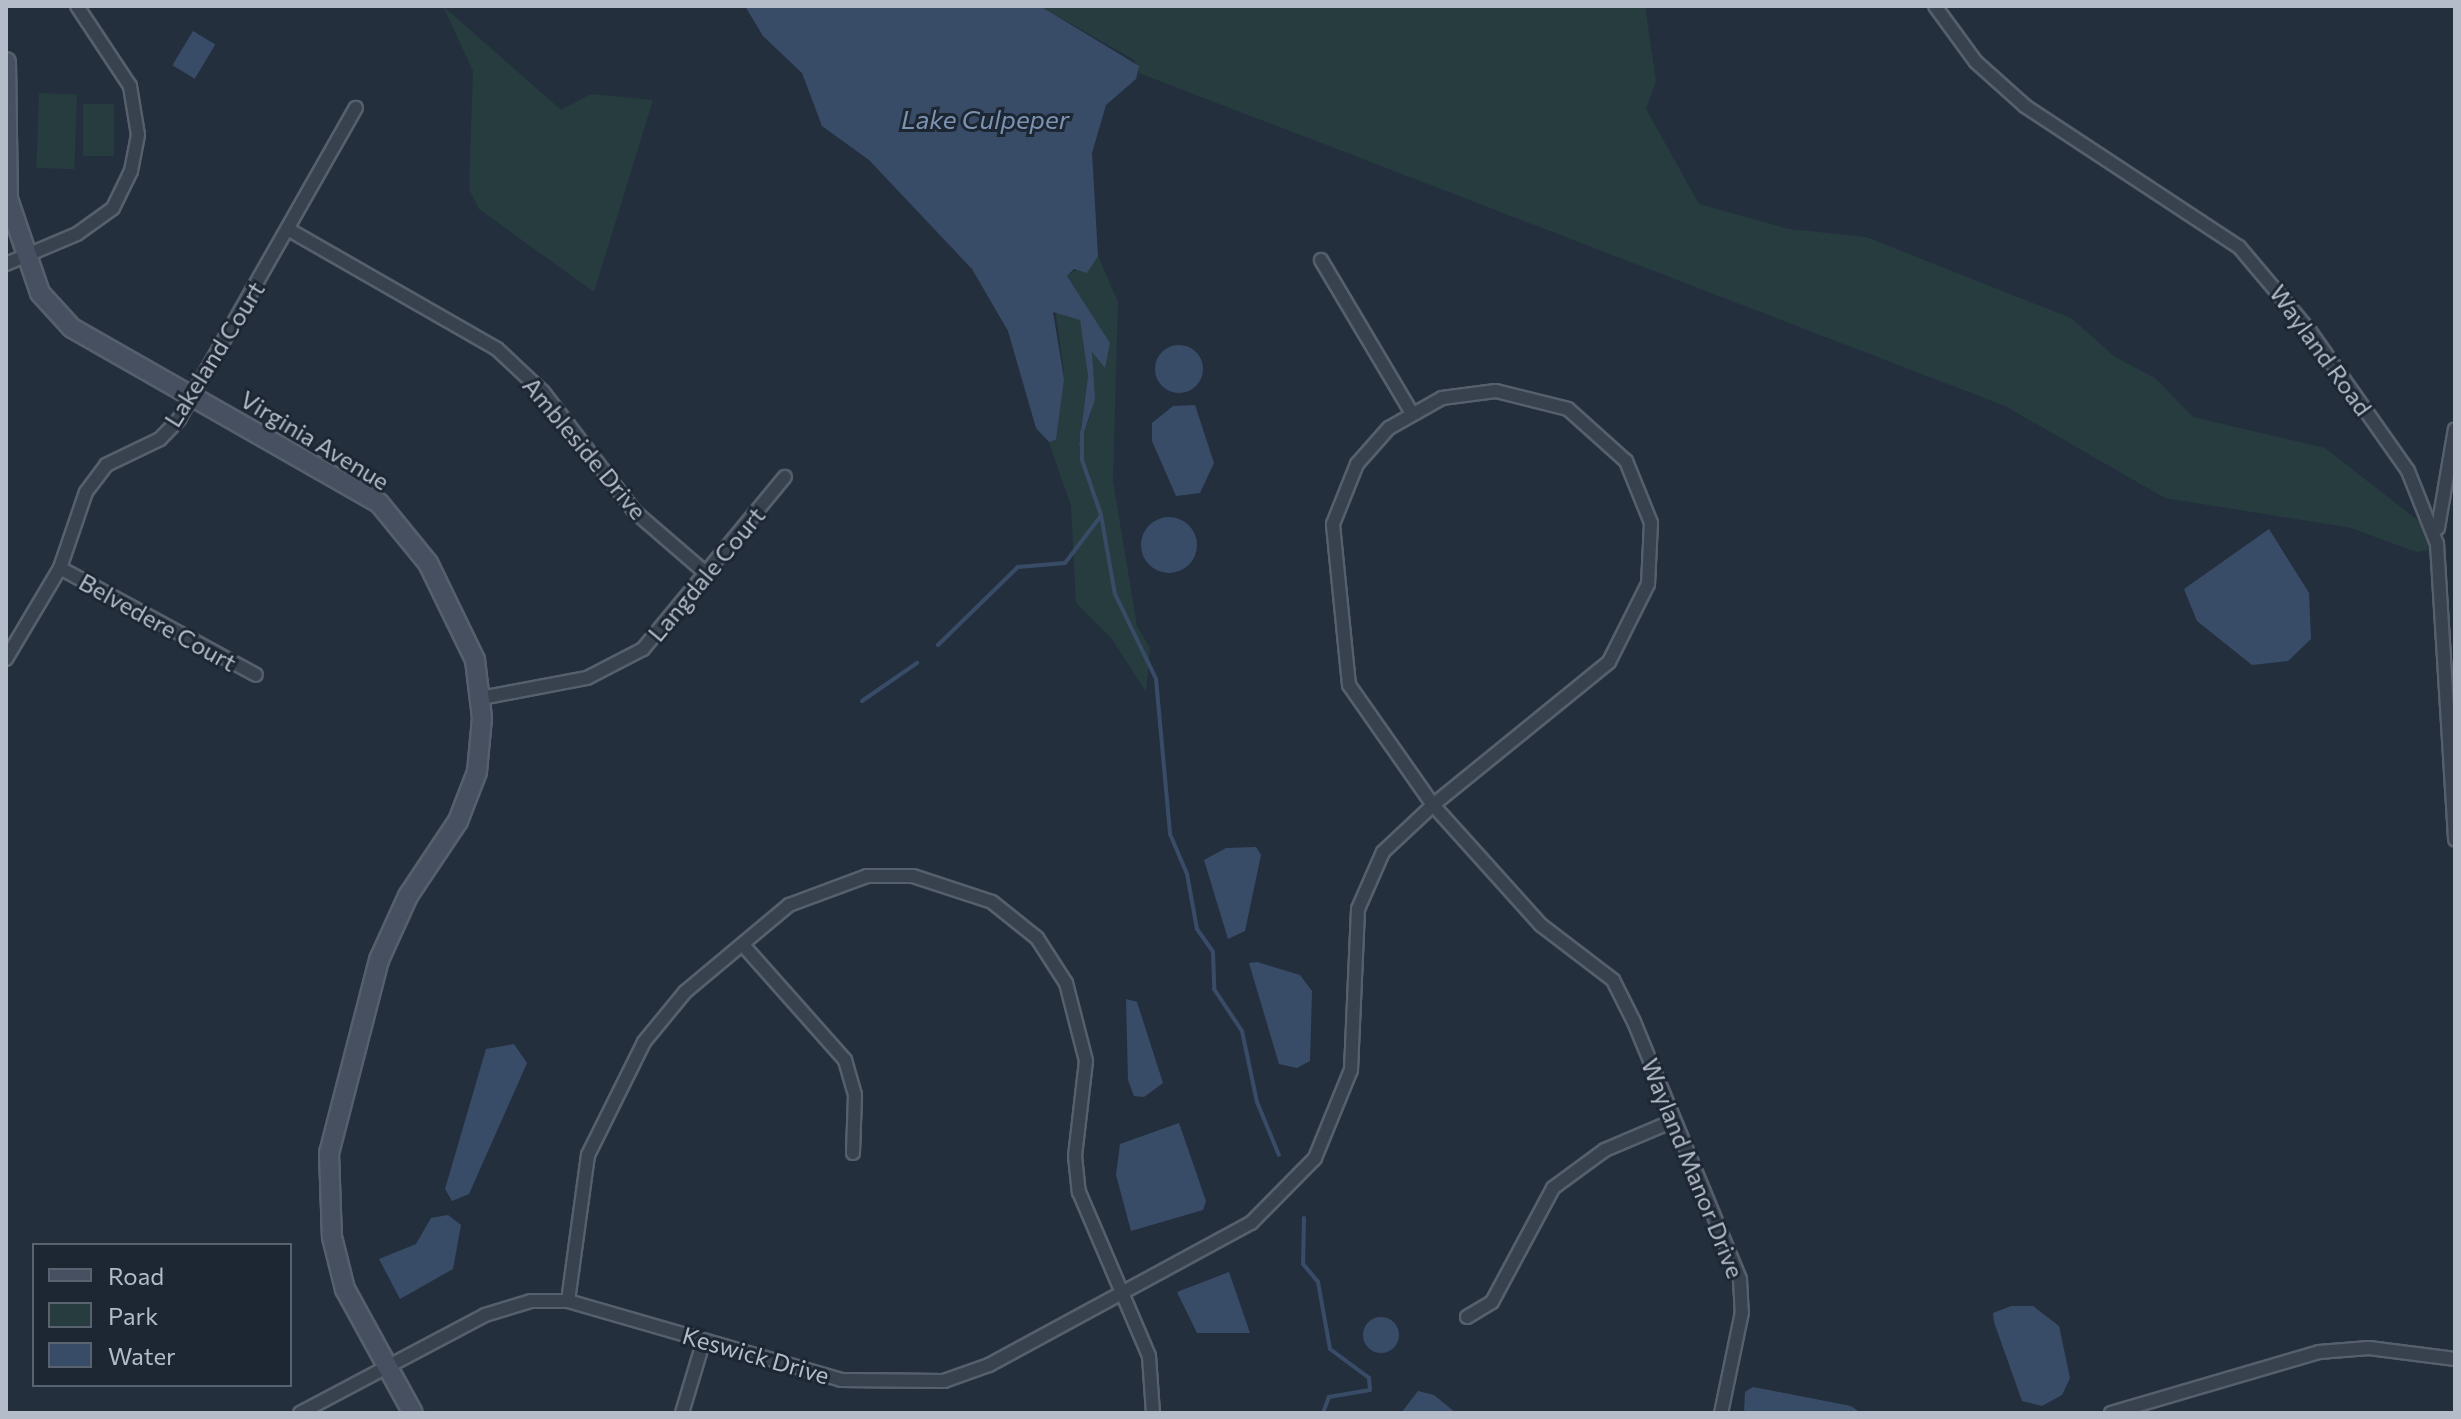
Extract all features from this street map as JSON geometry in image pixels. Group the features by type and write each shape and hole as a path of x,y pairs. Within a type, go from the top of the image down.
{"street":[{"path":"14,260 77,234 113,208 131,171 138,135 130,86 77,6"},
{"name":"Wayland Road","path":"1935,6 2000,85 2204,219 2260,267 2408,471 2437,544 2455,839"},
{"name":"Virginia Avenue","path":"6,62 8,199 14,260 40,293 72,328 358,488 401,525 460,620 481,698 481,746 469,797 379,960 329,1153 339,1269 387,1369 413,1413"},
{"name":"Lakeland Court","path":"6,659 60,568 92,483 106,465 160,439 291,231 356,108"},
{"name":"Ambleside Drive","path":"291,231 497,349 543,392 635,512 708,575"},
{"path":"1321,260 1412,413"},
{"name":"Keswick Drive","path":"300,1413 485,1315 531,1301 568,1301 703,1343 841,1380 944,1381 989,1365 1120,1288 1251,1223 1315,1158 1351,1070 1358,909 1383,852 1433,805 1609,662 1640,609 1652,532 1626,461 1568,409 1496,391 1442,398 1412,413"},
{"name":"Wayland Manor Drive","path":"1412,413 1371,445 1339,495 1332,568 1349,685 1433,805 1514,898 1613,980 1740,1279 1742,1312 1721,1413"},
{"path":"2437,544 2455,429"},
{"name":"Langdale Court","path":"481,698 587,678 643,649 708,575 785,477"},
{"name":"Belvedere Court","path":"60,568 256,675"},
{"path":"568,1301 588,1155 608,1104 685,992 789,905 867,876 957,885 1037,938 1080,1019 1086,1061 1075,1156 1079,1192 1149,1356 1153,1413"},
{"path":"743,945 845,1060 855,1095 853,1153"},
{"path":"1467,1317 1492,1302 1553,1188 1605,1150 1673,1121"},
{"path":"682,1413 703,1343"},
{"path":"2111,1413 2319,1352 2369,1348 2455,1359"}],"green space":[{"path":"443,6 561,110 591,94 653,100 594,292 479,209 469,189 473,71"},
{"path":"1040,6 1645,6 1656,81 1646,109 1699,204 1789,229 1866,237 2071,318 2115,357 2155,378 2193,417 2325,448 2429,529 2431,550 2416,552 2351,528 2165,498 2005,406 1139,73 1134,60"},
{"path":"39,93 77,94 74,169 36,168"},
{"path":"83,104 114,104 114,156 83,156"},
{"path":"1098,256 1118,302 1113,481 1137,626 1150,648 1146,692 1112,639 1076,603 1071,506 1049,442 1056,440 1064,372 1055,308 1080,320 1088,376 1079,444 1091,414 1092,352 1105,366 1110,343 1067,276"}],"water":[{"name":"Lake Culpeper","path":"745,6 1040,6 1139,66 1136,79 1106,105 1092,153 1098,256 1087,273 1074,269 1067,276 1110,343 1105,368 1092,352 1095,399 1079,447 1088,376 1080,320 1053,312 1064,379 1056,440 1049,442 1036,428 1008,331 972,269 869,160 822,126 802,73 763,36"},
{"path":"193,31 215,44 195,79 172,65"},
{"path":"1179,345 1196,352 1203,369 1196,386 1179,393 1162,386 1155,369 1162,352"},
{"path":"1195,405 1214,463 1200,493 1176,496 1152,441 1152,423 1173,406"},
{"path":"1169,517 1189,525 1197,545 1189,565 1169,573 1149,565 1141,545 1149,525"},
{"path":"2269,529 2309,593 2311,639 2288,661 2252,665 2197,621 2184,589"},
{"path":"1256,847 1261,855 1245,931 1228,939 1204,860 1226,848"},
{"path":"1257,962 1300,975 1312,991 1310,1061 1297,1068 1279,1064 1249,963"},
{"path":"1126,999 1137,1002 1163,1083 1144,1097 1134,1096 1128,1080"},
{"path":"514,1044 527,1063 469,1194 452,1201 445,1189 486,1049"},
{"path":"1179,1123 1206,1201 1203,1210 1131,1231 1116,1175 1120,1144"},
{"path":"448,1215 461,1225 453,1269 400,1299 379,1259 416,1244 431,1218"},
{"path":"1229,1272 1250,1333 1197,1333 1177,1292"},
{"path":"2011,1306 2033,1306 2059,1326 2070,1378 2062,1395 2042,1406 2022,1401 1994,1322 1993,1313"},
{"path":"1381,1317 1394,1322 1399,1335 1394,1348 1381,1353 1368,1348 1363,1335 1368,1322"},
{"path":"1753,1387 1851,1406 1861,1413 1744,1413 1745,1392"},
{"path":"1418,1391 1434,1395 1456,1413 1401,1413"}],"waterway":[{"path":"1082,432 1082,460 1101,515 1115,594 1156,679 1170,834 1187,874 1197,929 1213,952 1214,989 1242,1031 1257,1102 1279,1155"},
{"path":"938,645 1018,567 1065,563 1100,517"},
{"path":"862,701 917,663"},
{"path":"1304,1218 1303,1264 1318,1282 1330,1349 1369,1378 1370,1390 1329,1397 1323,1413"}]}
